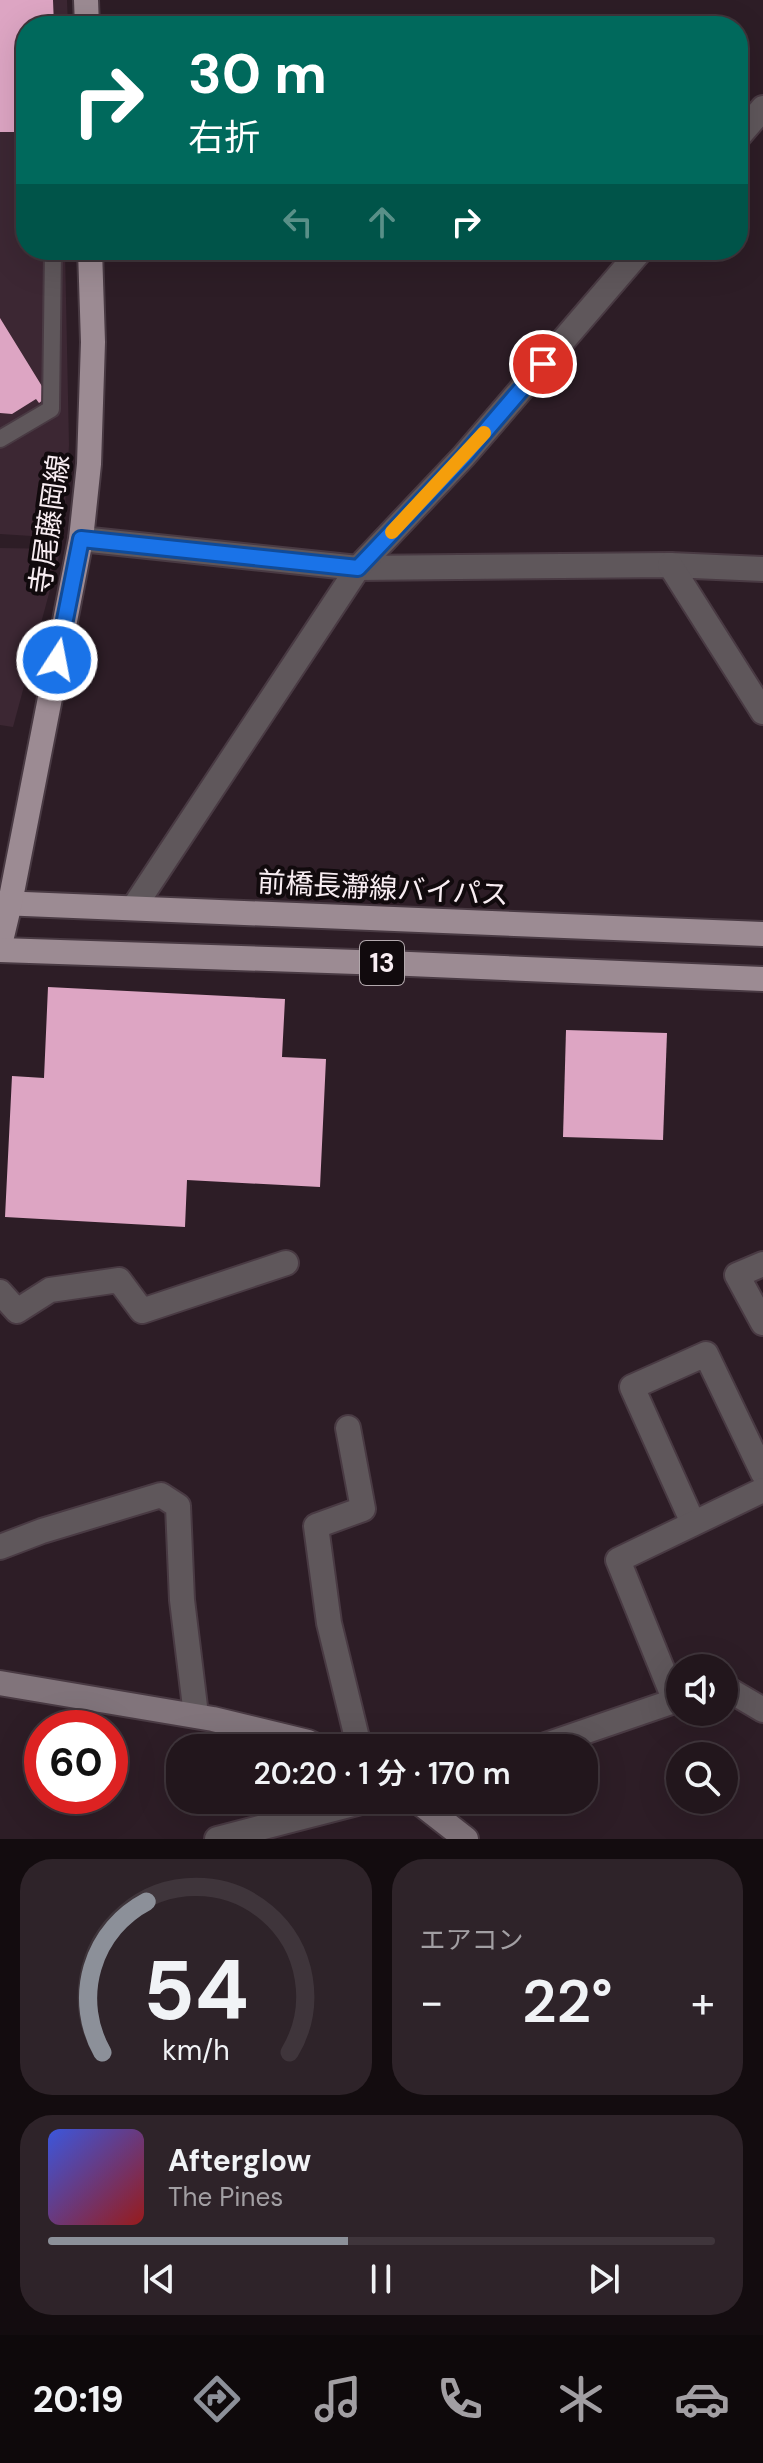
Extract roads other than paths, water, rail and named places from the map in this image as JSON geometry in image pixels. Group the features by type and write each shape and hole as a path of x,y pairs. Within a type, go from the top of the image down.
{"main road":[{"name":"寺尾藤岡線","path":"0,947 5,903 81,539 89,464 93,342 90,260"},
{"name":"前橋長瀞線バイパス","path":"5,903 763,934"},
{"name":"13","path":"0,947 763,979"}],"street":[{"path":"748,125 763,108"},
{"path":"134,907 358,568 464,456 632,260"},
{"path":"81,539 358,568 670,565 763,569"},
{"path":"670,565 763,712"},
{"path":"0,1292 17,1311 50,1290 119,1280 142,1311 286,1263"},
{"path":"763,1264 737,1275 763,1323"},
{"path":"693,1523 632,1387 706,1354 763,1473"},
{"path":"348,1428 363,1509 316,1526 329,1623 356,1734"},
{"path":"666,1672 618,1560 763,1490"},
{"path":"0,1547 161,1495 178,1506 182,1600 196,1715"},
{"path":"0,1683 196,1715 275,1734"},
{"path":"738,1695 763,1710"},
{"path":"578,1734 666,1704"},
{"path":"217,1839 314,1814"},
{"path":"434,1814 466,1839"}],"lane":[{"path":"0,439 51,409 53,260"}]}
